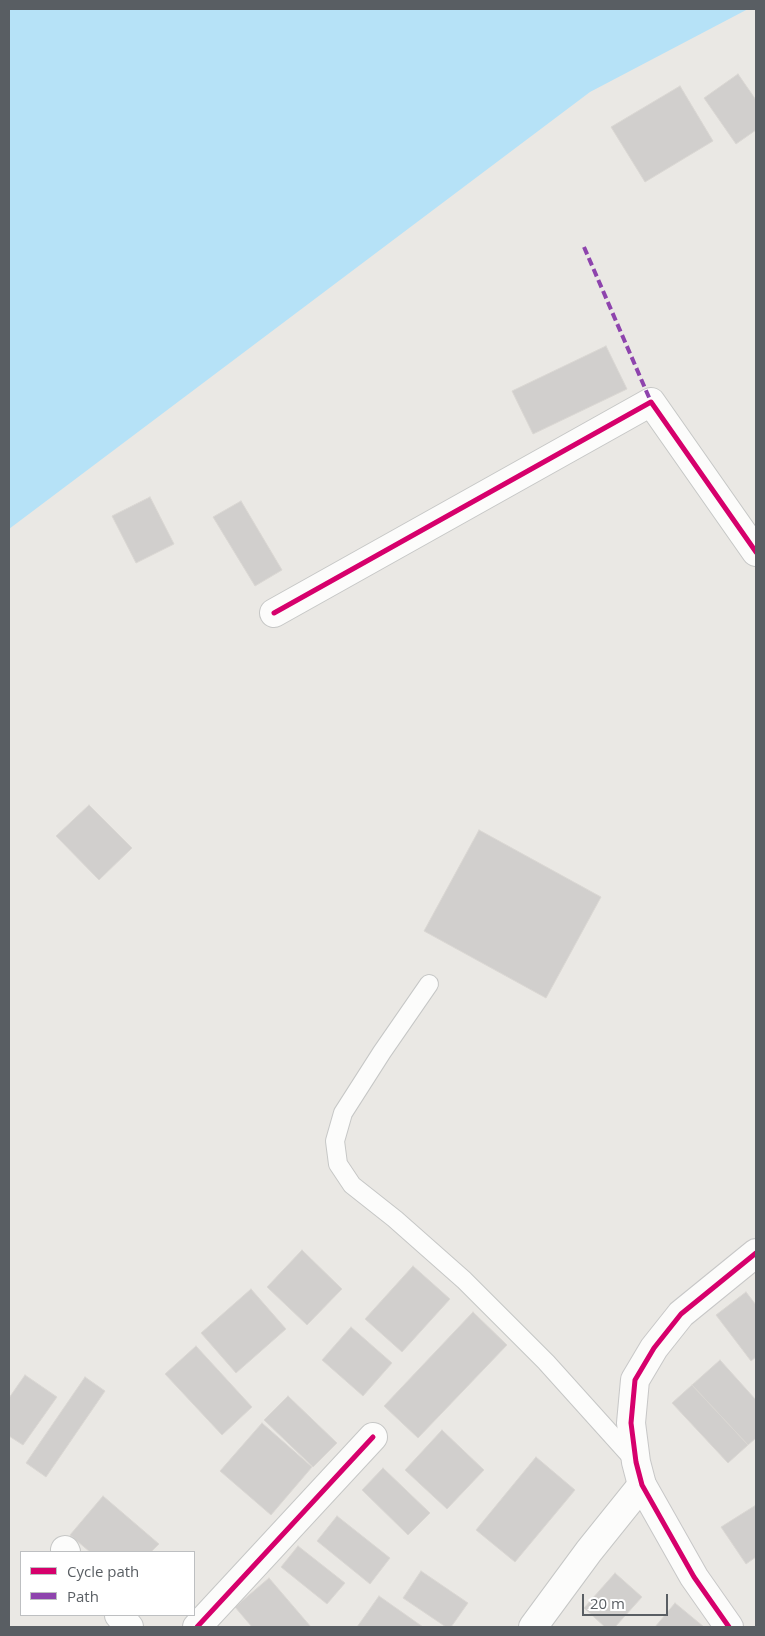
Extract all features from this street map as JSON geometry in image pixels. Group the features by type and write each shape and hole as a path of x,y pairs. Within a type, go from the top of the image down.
{"street":[{"path":"274,613 651,402 756,552"},
{"path":"729,1627 694,1577 639,1474 631,1423 635,1380 654,1348 681,1314 756,1253"},
{"path":"196,1627 373,1437"},
{"path":"533,1627 589,1551 639,1474"},
{"path":"119,1616 129,1627"}],"lane":[{"path":"429,984 343,1113 335,1141 338,1164 352,1185 395,1219 464,1280 546,1362 639,1474"}],"water":[{"path":"9,9 748,9 590,92 9,529"}],"building":[{"path":"738,74 756,100 756,130 736,144 704,98"},
{"path":"680,86 713,141 645,182 611,127"},
{"path":"606,346 627,389 533,434 512,391"},
{"path":"150,497 174,544 136,563 112,516"},
{"path":"241,501 282,570 255,586 213,517"},
{"path":"89,805 132,848 99,880 56,836"},
{"path":"479,830 601,897 546,998 424,931"},
{"path":"302,1250 342,1289 307,1325 267,1287"},
{"path":"413,1266 450,1299 402,1352 365,1319"},
{"path":"251,1289 286,1329 236,1373 201,1333"},
{"path":"746,1292 756,1305 756,1357 751,1361 716,1315"},
{"path":"473,1312 507,1345 418,1438 384,1406"},
{"path":"351,1327 392,1363 363,1396 322,1360"},
{"path":"196,1346 252,1407 222,1435 165,1374"},
{"path":"720,1360 756,1400 756,1438 748,1445 692,1385"},
{"path":"25,1375 57,1397 23,1445 9,1436 9,1398"},
{"path":"85,1377 105,1391 46,1477 26,1463"},
{"path":"692,1385 748,1445 728,1463 672,1403"},
{"path":"288,1396 337,1443 313,1467 264,1420"},
{"path":"262,1423 312,1467 271,1515 220,1471"},
{"path":"442,1430 484,1470 447,1509 405,1470"},
{"path":"536,1457 575,1490 515,1562 476,1530"},
{"path":"383,1468 430,1513 408,1535 362,1490"},
{"path":"103,1496 159,1544 152,1551 89,1551 70,1535"},
{"path":"756,1505 756,1557 746,1564 721,1527"},
{"path":"337,1516 390,1558 370,1584 317,1541"},
{"path":"298,1546 345,1583 327,1604 281,1567"},
{"path":"421,1571 468,1603 451,1627 446,1627 403,1598"},
{"path":"615,1573 642,1597 615,1627 605,1627 584,1608"},
{"path":"269,1578 311,1627 252,1627 235,1607"},
{"path":"379,1596 423,1627 357,1627"},
{"path":"675,1603 704,1627 655,1627"}],"marked path":[{"path":"584,247 651,402"}],"cycle path":[{"path":"274,613 651,402 756,552"},
{"path":"729,1627 694,1577 642,1485 636,1462 631,1423 635,1380 654,1348 681,1314 756,1253"},
{"path":"197,1627 373,1437"}]}
